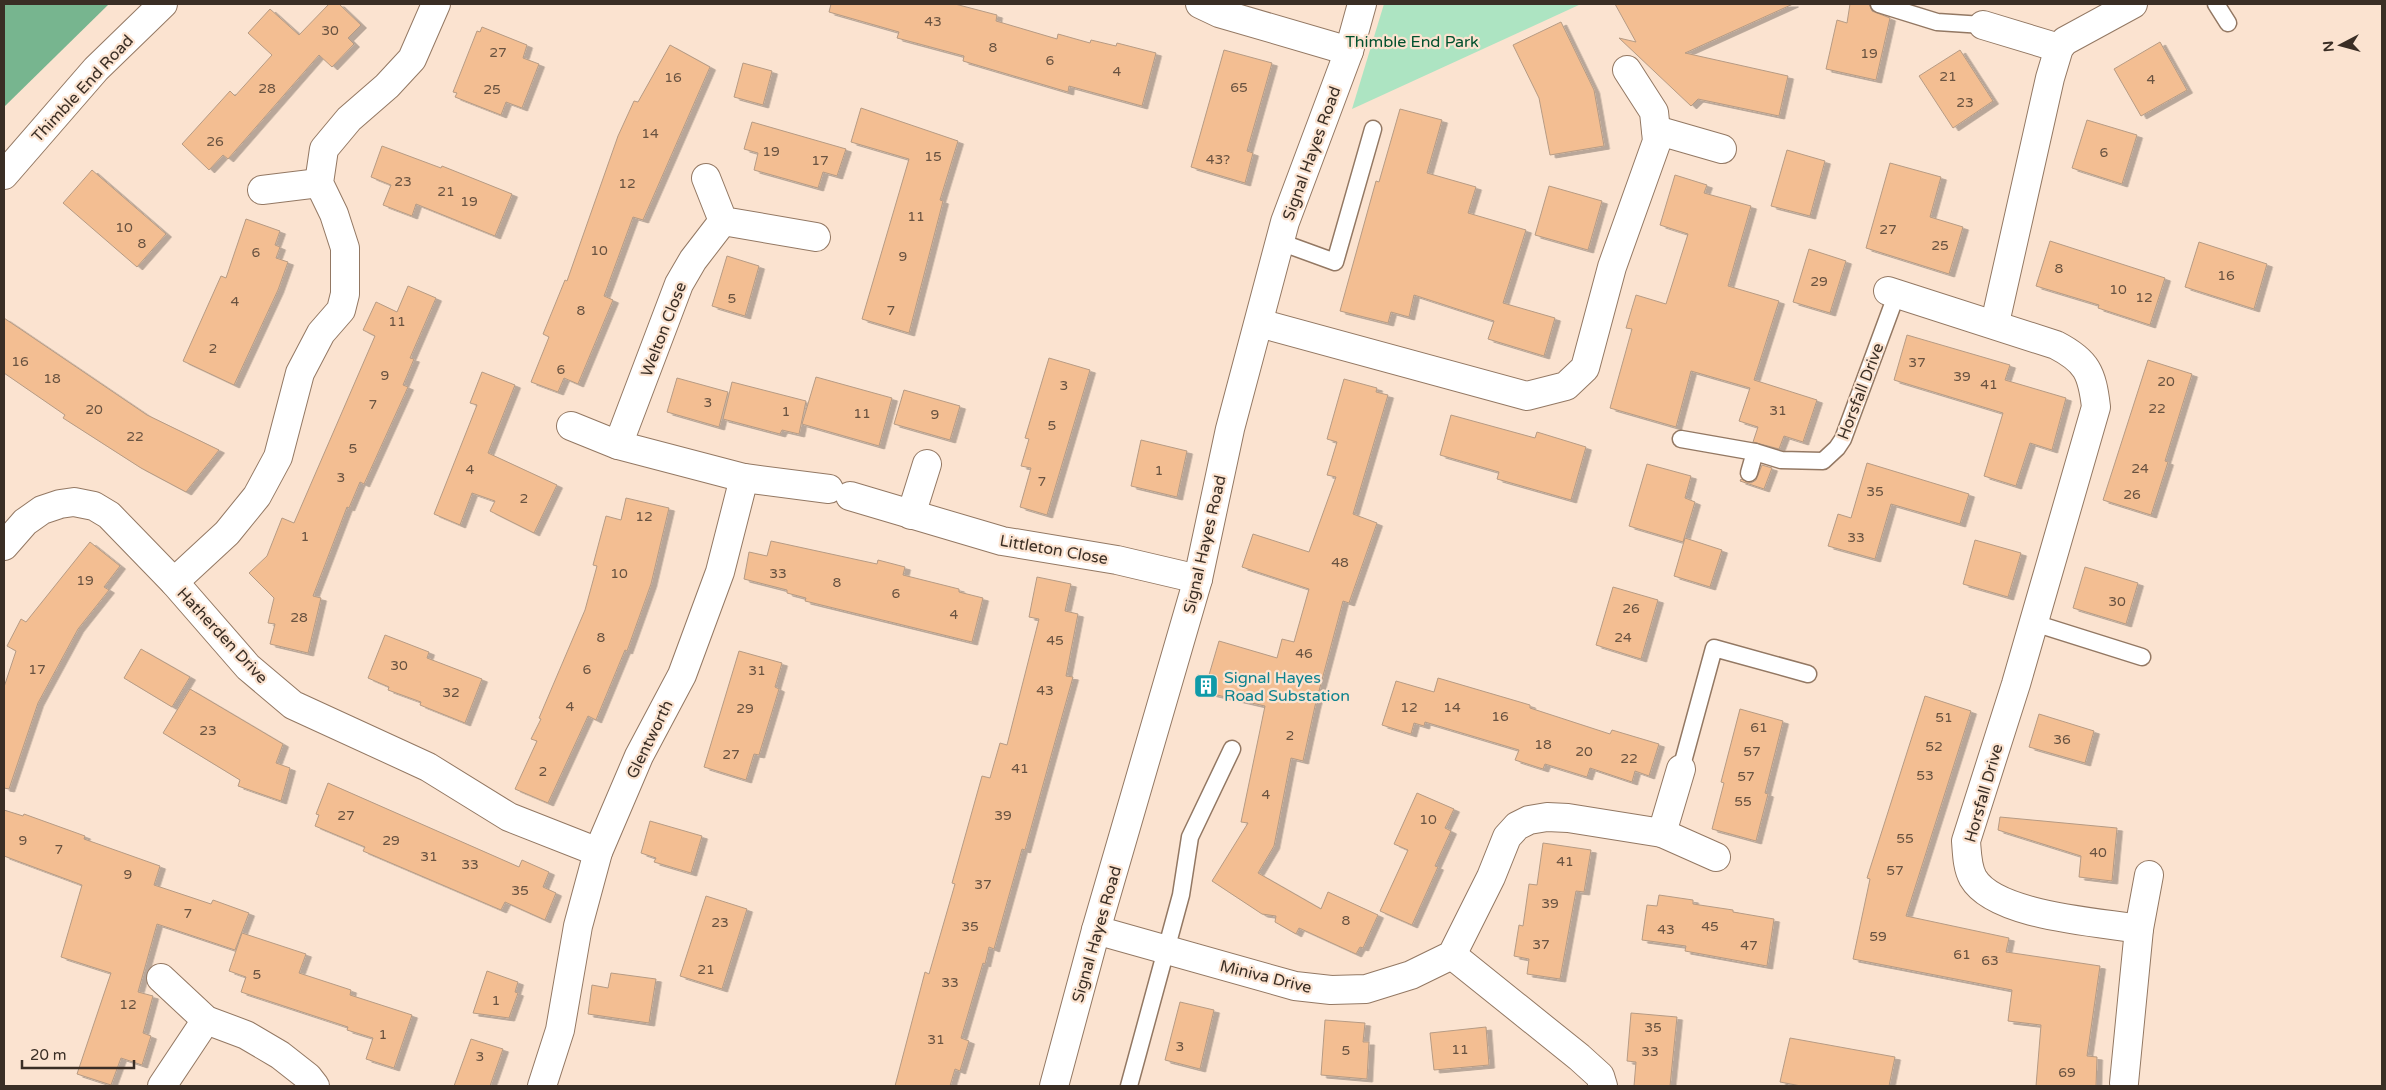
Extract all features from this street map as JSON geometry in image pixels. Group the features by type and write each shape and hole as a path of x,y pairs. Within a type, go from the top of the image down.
{"street":[{"name":"Thimble End Road","path":"4,175 96,69 163,4"},
{"path":"174,582 227,533 257,496 278,456 300,373 321,333 341,310 345,294 345,248 334,214 319,183 324,149 349,119 412,59 436,4"},
{"path":"1200,4 1219,14 1349,51"},
{"name":"Signal Hayes Road","path":"1054,1086 1096,930 1198,579 1230,429 1285,222 1349,51 1362,4"},
{"path":"1994,323 2048,87 2059,48 2065,41 2133,4"},
{"path":"1983,25 2059,48"},
{"path":"1259,323 1527,396 1566,386 1585,368 1612,267 1657,141 1654,112 1627,70"},
{"path":"1656,130 1722,149"},
{"path":"706,178 723,221 816,237"},
{"path":"262,190 319,183"},
{"name":"Welton Close","path":"618,444 679,284 693,260 723,221"},
{"name":"Horsfall Drive","path":"1893,292 1994,323 2056,345 2071,353 2093,379 2096,407 2034,624 1966,840 1968,862 1972,877 1979,886 2000,901 2020,909 2139,929"},
{"path":"571,426 618,444 744,478"},
{"path":"911,515 926,464"},
{"name":"Littleton Close","path":"744,478 839,493 1002,541 1117,560 1198,579"},
{"name":"Glentworth","path":"542,1086 560,1030 578,926 598,852 639,756 682,675 720,572 744,478"},
{"name":"Hatherden Drive","path":"4,546 26,522 42,510 74,502 94,506 109,514 174,582 248,667 292,705 428,767 509,817 598,852"},
{"path":"1662,833 1681,769"},
{"path":"1603,1086 1600,1076 1579,1057 1452,955 1491,877 1506,837 1517,826 1529,820 1547,817 1568,818 1662,833 1716,856"},
{"path":"2124,1083 2139,929 2148,875"},
{"name":"Miniva Drive","path":"1096,930 1295,986 1331,990 1366,989 1411,975 1452,955"},
{"path":"161,978 206,1020 246,1036 280,1055 308,1077 315,1086"},
{"path":"162,1086 206,1020"}],"lane":[{"path":"1879,4 1937,22 1983,25"},
{"path":"2216,4 2228,23"},
{"path":"1280,242 1335,262 1372,129"},
{"name":"Horsfall Drive","path":"1681,439 1755,452 1781,460 1823,461 1837,448 1843,439 1893,292"},
{"path":"1749,473 1755,452"},
{"path":"2034,624 2142,657"},
{"path":"1681,769 1714,648 1808,674"},
{"path":"1129,1086 1164,949 1181,895 1190,837 1232,749"}],"green space":[{"path":"4,4 109,4 4,107"},
{"name":"Thimble End Park","path":"1384,4 1581,4 1352,109"}],"building":[{"path":"329,4 339,4 361,25 348,38 354,44 332,67 319,55 228,159 223,155 209,170 182,144 230,91 235,96 272,55 248,33 270,9 299,35"},
{"path":"831,4 955,4 997,15 996,21 1057,39 1058,34 1090,43 1091,40 1116,46 1117,43 1156,53 1142,106 1069,86 1068,92 963,61 964,56 897,38 899,32 829,12"},
{"path":"1615,4 1793,4 1685,53 1788,76 1779,116 1698,99 1691,106 1619,38 1636,42"},
{"path":"1850,4 1869,4 1872,11 1890,18 1876,80 1826,69 1837,20 1847,23"},
{"path":"1561,22 1594,90 1604,146 1550,155 1539,98 1513,45"},
{"path":"482,27 527,45 523,58 539,64 522,108 506,102 501,115 455,97 457,93 453,92 477,31 480,32"},
{"path":"2160,42 2187,90 2141,116 2114,69"},
{"path":"670,45 710,67 643,220 633,217 604,296 613,300 578,384 564,378 558,392 531,382 549,337 543,334 565,280 567,281 618,136 634,101 638,102"},
{"path":"1224,50 1272,63 1247,151 1253,153 1245,183 1191,167"},
{"path":"1960,50 1993,101 1953,128 1919,76"},
{"path":"743,63 772,71 763,105 734,97"},
{"path":"861,108 958,141 940,200 943,201 909,333 862,319 909,159 851,142"},
{"path":"1400,109 1442,120 1427,173 1476,187 1468,213 1526,230 1503,303 1555,318 1544,356 1488,339 1494,321 1414,295 1409,317 1391,312 1388,323 1340,311 1376,181 1379,182"},
{"path":"2087,120 2137,135 2122,184 2072,168"},
{"path":"752,122 846,149 837,176 823,172 818,188 754,170 758,153 744,149"},
{"path":"382,146 441,168 442,166 512,194 495,236 416,204 412,216 383,205 391,185 371,177"},
{"path":"1787,150 1825,161 1810,216 1771,206"},
{"path":"1890,163 1941,177 1930,217 1963,227 1949,274 1866,248"},
{"path":"92,170 166,234 137,267 63,203"},
{"path":"1675,175 1707,185 1704,193 1751,206 1728,286 1779,301 1754,380 1817,400 1803,442 1784,436 1779,449 1753,442 1758,427 1739,421 1750,388 1691,371 1676,427 1610,408 1632,329 1626,328 1636,295 1666,304 1688,234 1660,225"},
{"path":"1549,186 1602,201 1588,250 1535,235"},
{"path":"246,219 280,231 275,245 280,247 276,258 288,262 278,290 234,385 183,361 221,276 226,278"},
{"path":"2050,241 2165,278 2150,325 2098,308 2099,305 2036,286"},
{"path":"2199,242 2267,264 2254,309 2185,287"},
{"path":"1809,249 1846,261 1830,313 1793,302"},
{"path":"727,256 759,266 745,316 712,306"},
{"path":"408,286 436,298 410,358 414,359 403,385 408,387 364,484 360,482 349,508 347,507 313,596 321,598 308,653 270,644 275,624 268,623 274,598 249,573 267,556 282,518 294,523 375,336 363,330 376,302 397,312"},
{"path":"4,318 147,415 219,450 186,492 141,468 63,418 65,415 4,373"},
{"path":"1907,335 2010,365 2005,380 2066,398 2052,450 2030,443 2016,486 1984,476 2003,413 1894,380"},
{"path":"1049,358 1090,370 1047,515 1020,507 1031,468 1021,466 1029,439 1025,438"},
{"path":"2148,360 2192,374 2165,461 2168,462 2151,515 2103,500"},
{"path":"482,372 515,385 488,453 557,485 534,533 490,511 495,501 472,493 460,525 434,514 477,405 470,403"},
{"path":"816,377 892,398 879,446 802,424"},
{"path":"677,378 728,392 719,427 667,412"},
{"path":"1344,379 1377,388 1376,392 1388,395 1353,514 1377,523 1349,603 1343,601 1315,706 1303,761 1291,758 1274,846 1258,873 1321,909 1328,892 1378,915 1363,948 1360,947 1356,954 1299,928 1296,934 1275,922 1276,916 1262,914 1212,881 1248,823 1241,822 1265,706 1204,692 1219,641 1277,658 1282,639 1294,642 1309,589 1242,567 1253,534 1309,552 1336,477 1327,475 1337,442 1327,439"},
{"path":"732,382 806,401 799,434 782,430 780,434 723,419"},
{"path":"904,390 960,406 950,440 894,424"},
{"path":"1451,415 1535,438 1537,432 1586,447 1571,500 1497,479 1499,472 1440,455"},
{"path":"1141,440 1187,451 1177,497 1131,486"},
{"path":"1867,463 1969,494 1960,524 1891,504 1875,559 1828,546 1838,514 1851,518"},
{"path":"1647,464 1691,476 1685,498 1695,502 1683,542 1629,526"},
{"path":"1762,465 1772,468 1764,489 1740,481 1741,479 1751,483 1756,480"},
{"path":"626,498 669,508 651,584 627,651 625,650 596,720 588,716 548,803 515,789 537,741 531,739 541,719 539,718 585,610 597,566 593,565 606,516 621,520"},
{"path":"1685,538 1722,550 1710,587 1674,576"},
{"path":"1975,540 2021,553 2008,597 1963,584"},
{"path":"771,541 877,564 878,560 905,567 903,575 959,589 959,592 983,598 972,642 805,601 806,598 787,593 787,590 744,579 749,552 767,556"},
{"path":"90,542 120,566 104,587 109,590 78,629 38,703 9,789 4,788 4,687 16,651 7,646 21,619 26,622"},
{"path":"2085,567 2138,583 2126,624 2073,608"},
{"path":"1037,577 1071,584 1065,611 1078,614 1066,676 1073,677 1025,850 1022,849 994,949 989,947 985,964 983,963 961,1038 969,1041 960,1071 955,1069 950,1086 895,1086 925,972 929,974 955,884 952,883 982,776 990,778 1000,743 1007,745 1039,619 1029,617"},
{"path":"1613,587 1658,600 1641,659 1596,645"},
{"path":"385,635 429,652 427,658 482,679 465,723 420,705 421,702 388,690 389,687 368,678"},
{"path":"141,649 190,677 172,707 124,678"},
{"path":"739,651 782,663 775,687 779,689 759,755 754,754 746,780 704,767"},
{"path":"1438,678 1530,705 1530,708 1610,734 1612,730 1659,744 1649,776 1635,771 1632,782 1590,768 1587,777 1545,764 1543,769 1515,760 1519,750 1425,722 1424,726 1414,723 1411,734 1382,725 1396,681 1434,692"},
{"path":"190,689 283,744 276,763 290,768 281,801 238,786 240,780 163,733"},
{"path":"1925,696 1971,711 1906,916 2009,938 2006,952 2100,966 2087,1056 2097,1057 2096,1086 2036,1086 2041,1025 2008,1021 2012,990 1853,959 1870,879 1867,878"},
{"path":"1740,709 1783,721 1765,793 1768,794 1756,841 1712,829 1724,783 1721,782"},
{"path":"2039,714 2094,731 2085,763 2029,747"},
{"path":"328,783 519,867 522,860 549,872 543,887 556,893 545,920 505,902 501,910 363,851 365,847 315,826 319,815 316,814"},
{"path":"1417,793 1454,809 1445,828 1451,831 1435,866 1438,867 1412,925 1380,911 1408,850 1394,844"},
{"path":"4,810 23,816 24,814 85,836 84,839 160,866 154,885 211,904 213,900 249,913 235,950 157,924 138,992 153,996 143,1033 151,1036 142,1065 121,1058 111,1085 77,1074 111,973 61,957 82,885 4,856"},
{"path":"2000,817 2117,828 2112,881 2079,877 2081,856 1998,830"},
{"path":"650,821 702,836 691,873 654,862 656,858 641,853"},
{"path":"1543,843 1591,850 1584,892 1576,891 1560,979 1527,974 1529,959 1514,956 1519,925 1523,926 1529,884 1537,885"},
{"path":"1659,895 1693,900 1693,904 1774,919 1767,966 1685,951 1686,946 1642,940 1647,905 1657,906"},
{"path":"706,896 747,909 722,989 680,976"},
{"path":"242,933 306,954 299,973 351,990 350,995 412,1015 394,1068 366,1059 373,1038 347,1030 348,1027 241,992 246,977 229,971"},
{"path":"487,971 518,982 515,992 518,993 509,1018 473,1013"},
{"path":"611,973 656,979 649,1023 588,1014 592,985 608,988"},
{"path":"1180,1002 1214,1010 1200,1069 1165,1060"},
{"path":"1631,1013 1677,1017 1670,1086 1634,1086 1636,1062 1627,1061"},
{"path":"1325,1020 1365,1023 1363,1042 1369,1042 1367,1079 1321,1075"},
{"path":"1486,1027 1489,1065 1434,1070 1430,1033"},
{"path":"1790,1038 1895,1057 1889,1086 1801,1086 1780,1082"},
{"path":"471,1039 503,1049 490,1086 454,1086"}],"place":[{"name":"Signal Hayes Road Substation","path":"1206,686"}]}
